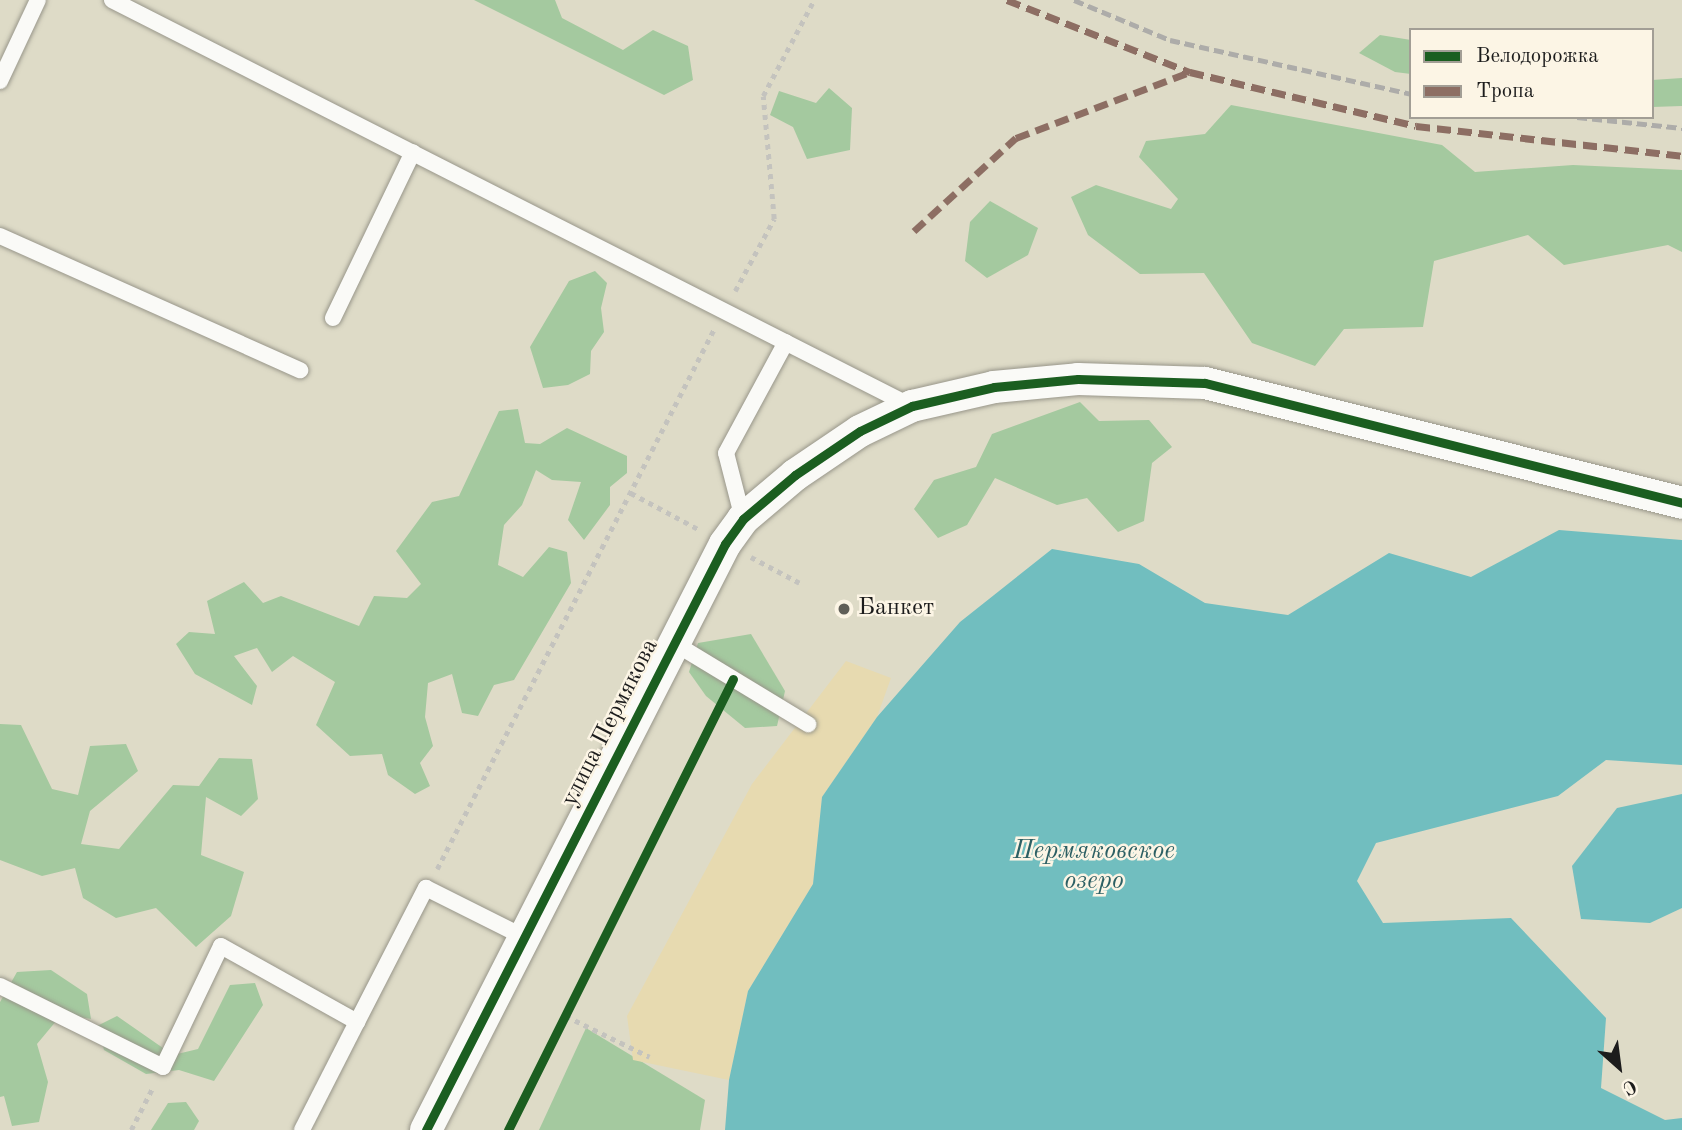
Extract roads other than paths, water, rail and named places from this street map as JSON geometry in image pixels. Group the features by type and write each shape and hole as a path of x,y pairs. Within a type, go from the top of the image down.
{"street":[{"name":"улица Пермякова","path":"426,1130 717,557 743,519 795,475 860,431 912,406 994,387 1078,379 1205,383 1682,503"}],"lane":[{"path":"0,80 38,0"},
{"path":"111,0 912,406"},
{"path":"333,318 413,152"},
{"path":"0,236 300,370"},
{"path":"743,519 726,453 786,342"},
{"path":"674,643 808,724"},
{"path":"302,1130 426,888 524,937"},
{"path":"0,986 163,1067 221,946 357,1022"}],"water":[{"name":"Пермяковское озеро","path":"1559,530 1682,540 1682,765 1606,760 1558,796 1376,843 1357,881 1383,923 1511,918 1606,1018 1601,1088 1665,1120 1682,1118 1682,1130 725,1130 729,1080 748,991 813,884 822,797 877,717 960,622 1052,549 1139,564 1205,603 1288,615 1389,553 1471,577"},
{"path":"1682,794 1682,908 1650,923 1581,919 1572,866 1617,808"}],"railway":[{"path":"1074,0 1170,40 1409,94"},
{"path":"1596,119 1682,128"}],"place":[{"name":"Банкет","path":"844,609"}]}
